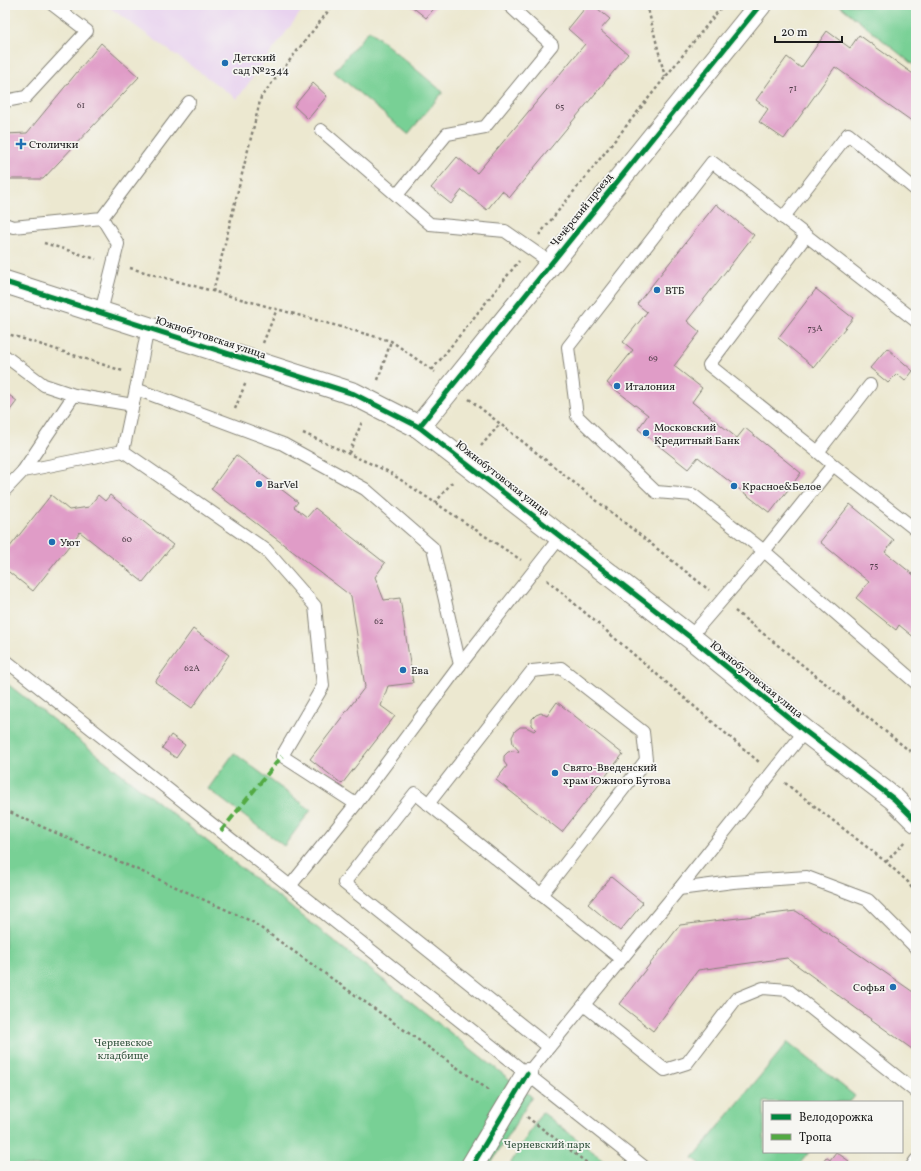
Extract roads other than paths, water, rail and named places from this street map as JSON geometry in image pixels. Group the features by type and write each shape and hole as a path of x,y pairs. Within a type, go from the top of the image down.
{"street":[{"name":"Чечёрский проезд","path":"419,427 760,5"},
{"name":"Южнобутовская улица","path":"5,282 354,394 419,427 690,637 805,731 894,799 913,828"},
{"path":"472,1166 527,1074"}],"lane":[{"path":"5,101 26,97 87,31 53,5"},
{"path":"397,195 447,134 485,127 552,46 509,5"},
{"path":"5,224 13,227 102,218 189,102"},
{"path":"321,130 430,224 505,231 551,263"},
{"path":"783,218 848,134 916,190"},
{"path":"916,321 712,162 568,347 578,416 656,492 693,495 764,551 916,683"},
{"path":"101,312 118,244 102,218"},
{"path":"806,236 709,365 818,452 833,466 916,530"},
{"path":"123,451 148,327"},
{"path":"5,356 44,385 74,395 133,405"},
{"path":"818,452 870,385"},
{"path":"136,389 283,444 365,489 433,548 460,665"},
{"path":"5,490 23,471 74,395"},
{"path":"23,471 123,451 266,550 315,606 323,686 282,756 356,804"},
{"path":"690,637 764,551 833,466"},
{"path":"290,886 356,804 460,665 561,536"},
{"path":"5,660 643,1166"},
{"path":"428,804 532,671 561,668 643,732 646,760 541,894"},
{"path":"527,1074 679,889 805,731"},
{"path":"549,1047 344,883 415,794 621,959"},
{"path":"679,889 733,882 807,877 868,900 916,948"},
{"path":"584,1005 664,1070 687,1063 736,999 763,988 788,990 916,1092"},
{"path":"912,1166 916,1160"}],"place":[{"name":"Детский сад №2344","path":"225,63"},
{"name":"Столички","path":"21,144"},
{"name":"ВТБ","path":"657,290"},
{"name":"Италония","path":"617,386"},
{"name":"Московский Кредитный Банк","path":"646,433"},
{"name":"BarVel","path":"259,484"},
{"name":"Красное&Белое","path":"734,486"},
{"name":"Уют","path":"52,542"},
{"name":"Ева","path":"403,670"},
{"name":"Свято-Введенский храм Южного Бутова","path":"555,773"},
{"name":"Софья","path":"893,987"}],"park label":[{"name":"Черневское кладбище","path":"123,1048"},
{"name":"Черневский парк","path":"547,1144"}]}
